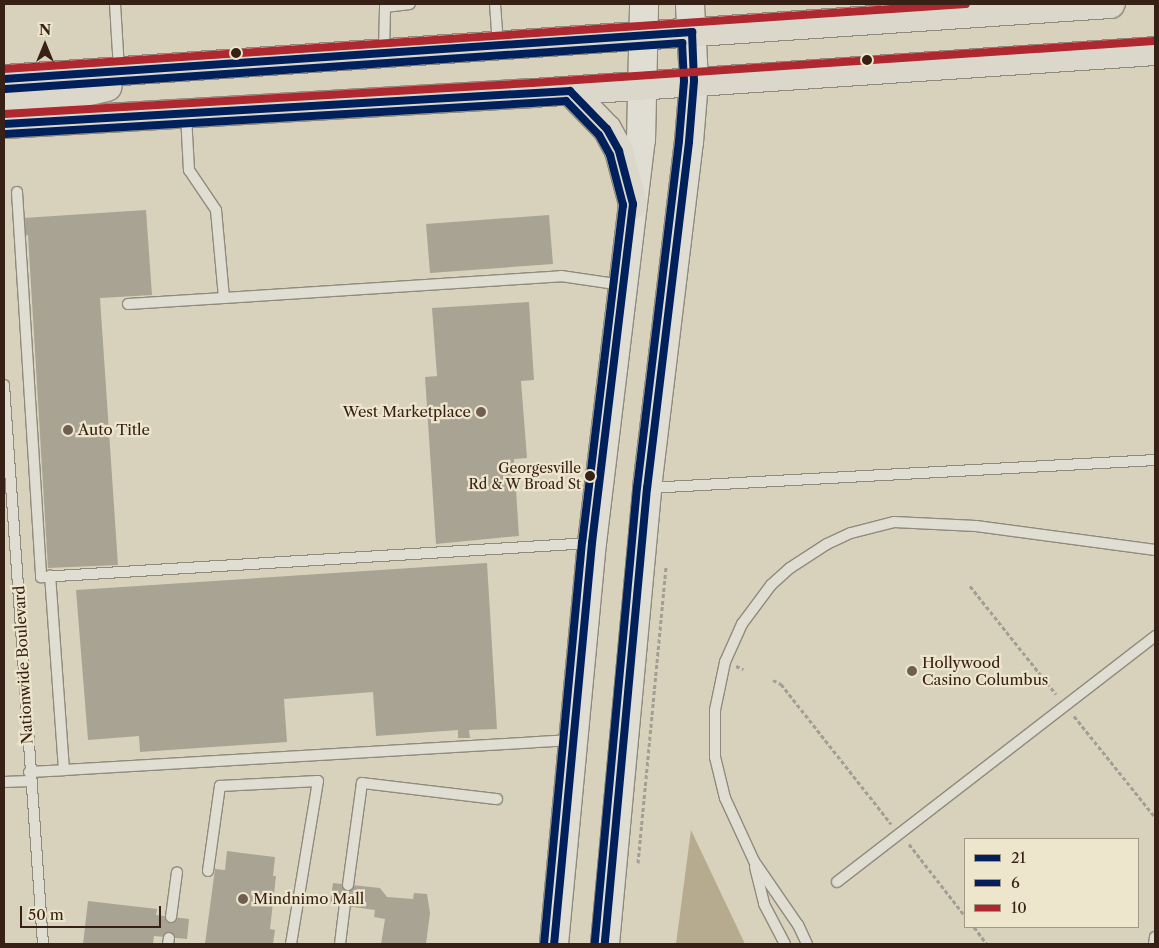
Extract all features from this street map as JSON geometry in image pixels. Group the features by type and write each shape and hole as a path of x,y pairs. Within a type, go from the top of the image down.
{"main road":[{"path":"554,944 592,543 633,204 644,85 644,4"},
{"path":"605,944 647,488 694,82 690,4"},
{"path":"4,80 644,34 1110,4"},
{"path":"4,124 186,115 570,91 1155,51"},
{"path":"4,104 47,101 98,87 286,76 337,56"},
{"path":"570,91 607,129 618,152 633,204"}],"lane":[{"path":"115,4 119,72"},
{"path":"384,52 385,7 410,4"},
{"path":"495,4 498,45"},
{"path":"186,115 189,170 216,210 224,298"},
{"path":"17,192 41,577 592,543"},
{"path":"128,304 560,276 622,285"},
{"name":"Nationwide Boulevard","path":"4,385 5,426 29,777 43,944"},
{"path":"647,488 1155,460"},
{"path":"807,944 798,925 754,861 725,798 715,757 715,710 725,662 742,624 771,585 790,568 827,544 851,532 894,522 976,526 1155,550"},
{"path":"50,576 64,770"},
{"path":"837,882 1155,636"},
{"path":"4,782 64,770 573,740"},
{"path":"208,871 220,786 318,780 291,944"},
{"path":"348,885 362,783 498,799"},
{"path":"754,861 764,904 785,944"},
{"path":"171,917 177,872"},
{"path":"340,944 344,906"},
{"path":"1154,944 1155,937"}],"path":[{"path":"637,867 666,567"},
{"path":"970,586 1056,694"},
{"path":"773,680 781,684 893,827"},
{"path":"1068,708 1155,817"},
{"path":"905,840 964,915"},
{"path":"975,928 987,944"}],"shaded area":[{"path":"691,830 745,944 676,944"}],"building":[{"path":"146,210 152,295 100,298 118,565 48,568 28,235 24,236 23,218"},
{"path":"549,215 553,264 430,273 426,224"},
{"path":"529,302 534,380 521,381 527,458 514,459 519,536 436,544 425,377 437,376 432,308"},
{"path":"487,563 497,729 469,730 470,738 458,738 458,730 376,736 373,692 284,699 287,742 140,752 139,736 88,740 76,590"},
{"name":"Mindnimo Mall","path":"227,851 275,857 273,876 276,876 270,929 275,930 273,944 205,944 215,869 225,870"},
{"path":"333,883 380,888 387,897 413,899 414,893 427,894 430,913 426,944 381,944 385,919 374,917 375,910 330,904"},
{"path":"88,901 157,909 156,915 189,919 187,939 154,936 153,944 83,944"}],"transit line":[{"name":"10","path":"4,69 966,4"},
{"name":"21","path":"4,79 692,32 694,81 689,142 647,488 605,944"},
{"name":"10","path":"4,114 532,83 1154,41"},
{"name":"6","path":"5,89 682,43 684,81 679,141 637,487 595,943"},
{"name":"21","path":"4,124 570,91 607,129 619,151 633,204 592,543 554,944"},
{"name":"6","path":"5,134 566,101 599,135 610,155 623,205 582,542 544,943"}],"place":[{"name":"West Marketplace","path":"481,412"},
{"name":"Auto Title","path":"68,430"},
{"name":"Georgesville Rd & W Broad St","path":"590,476"},
{"name":"Hollywood Casino Columbus","path":"912,671"},
{"name":"Mindnimo Mall","path":"243,899"}]}
